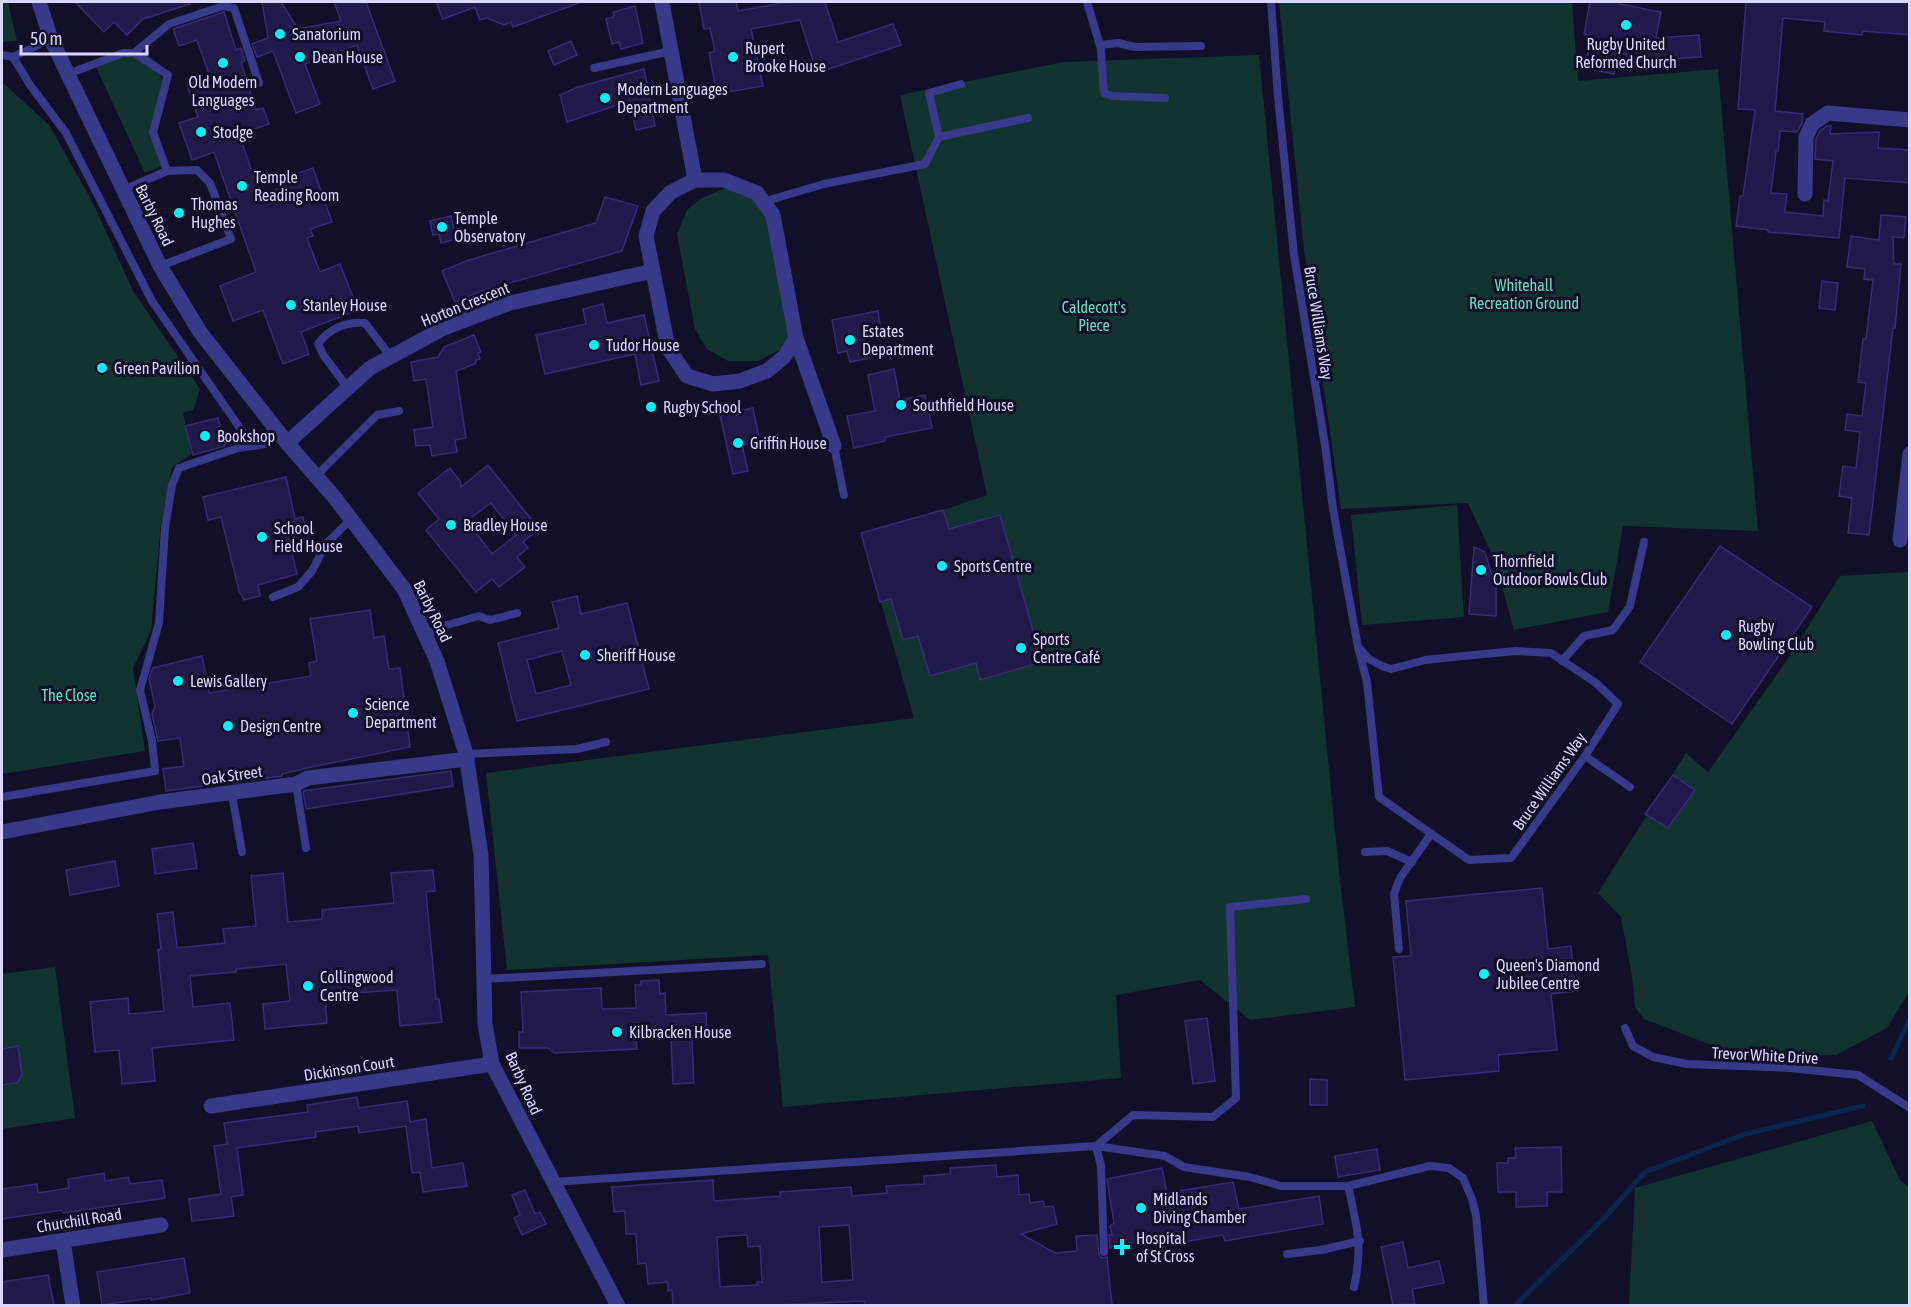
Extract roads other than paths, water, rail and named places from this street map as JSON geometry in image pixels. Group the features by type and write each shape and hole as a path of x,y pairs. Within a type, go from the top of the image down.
{"street":[{"name":"Barby Road","path":"39,2 51,39 160,266 200,332 283,438 351,519 404,589 437,661 467,756 481,855 483,979 492,1064 618,1305"},
{"path":"662,2 695,180"},
{"path":"1804,194 1806,137 1812,124 1828,113 1910,120"},
{"path":"796,338 784,357 767,371 740,381 713,384 687,376 668,348 646,236 653,212 670,192 695,180 724,180 757,193 773,215 796,338 834,446"},
{"name":"Horton Crescent","path":"283,438 370,368 444,328 510,303 653,272"},
{"path":"1900,540 1910,454"},
{"name":"Oak Street","path":"2,832 160,802 232,794 296,784 308,778 467,756"},
{"name":"Dickinson Court","path":"211,1106 492,1064"},
{"name":"Churchill Road","path":"2,1250 161,1225"},
{"path":"63,1241 73,1305"}],"lane":[{"path":"1087,2 1100,45 1104,93 1112,96 1165,98"},
{"name":"Bruce Williams Way","path":"1271,2 1294,255 1334,509 1358,647 1367,682 1379,797 1469,860 1511,858 1585,756 1618,704 1596,683 1551,653 1516,651 1425,660 1391,669 1370,659 1358,647"},
{"path":"134,53 169,24 222,6 234,8 259,83"},
{"path":"2,55 13,57 51,39"},
{"path":"1100,45 1118,43 1135,47 1201,46"},
{"path":"594,68 671,51"},
{"path":"68,74 123,53 134,53 168,75 153,132 167,171"},
{"path":"13,57 30,85 66,133 152,301 251,444"},
{"path":"763,202 824,184 925,164 939,137 929,93 961,84"},
{"path":"939,137 1028,118"},
{"path":"123,190 167,171 197,170 210,183 231,239 160,266"},
{"path":"348,388 324,356 318,344 326,333 355,322 364,323 391,357"},
{"path":"316,476 377,415 399,411"},
{"path":"2,797 155,771 152,741 140,690 159,623 165,528 172,485 178,468 251,444 265,444 283,438"},
{"path":"834,446 844,495"},
{"path":"273,597 298,587 312,571 326,544 351,519"},
{"path":"1562,661 1584,636 1613,630 1630,606 1644,542"},
{"path":"425,635 447,625 479,616 490,620 517,613"},
{"path":"467,756 577,749 606,742"},
{"path":"1585,756 1630,787"},
{"path":"296,784 306,848"},
{"path":"232,794 242,852"},
{"path":"1399,949 1394,894 1400,878 1431,834"},
{"path":"1365,852 1387,851 1412,862"},
{"path":"1096,1146 1133,1115 1213,1117 1236,1098 1230,907 1306,899"},
{"path":"483,979 762,964"},
{"name":"Trevor White Drive","path":"1625,1028 1634,1046 1653,1057 1688,1064 1790,1068 1858,1075 1910,1108"},
{"path":"1096,1146 1101,1166 1104,1252"},
{"path":"552,1182 1096,1146 1165,1156 1184,1167 1250,1177 1281,1186 1348,1185 1430,1166 1449,1168 1463,1178 1472,1199 1476,1215 1484,1305"},
{"path":"1348,1185 1360,1241 1359,1265 1354,1287"},
{"path":"1287,1254 1322,1250 1360,1241"}],"waterway":[{"path":"1891,1058 1910,1018"},
{"path":"1515,1306 1606,1216 1645,1172 1745,1134 1863,1106"}],"place":[{"name":"Rugby United Reformed Church","path":"1626,25"},
{"name":"Sanatorium","path":"280,34"},
{"name":"Dean House","path":"300,57"},
{"name":"Rupert Brooke House","path":"733,57"},
{"name":"Old Modern Languages","path":"223,63"},
{"name":"Modern Languages Department","path":"605,98"},
{"name":"Stodge","path":"201,132"},
{"name":"Temple Reading Room","path":"242,186"},
{"name":"Thomas Hughes","path":"179,213"},
{"name":"Temple Observatory","path":"442,227"},
{"name":"Stanley House","path":"291,305"},
{"name":"Estates Department","path":"850,340"},
{"name":"Tudor House","path":"594,345"},
{"name":"Green Pavilion","path":"102,368"},
{"name":"Southfield House","path":"901,405"},
{"name":"Rugby School","path":"651,407"},
{"name":"Bookshop","path":"205,436"},
{"name":"Griffin House","path":"738,443"},
{"name":"Bradley House","path":"451,525"},
{"name":"School Field House","path":"262,537"},
{"name":"Sports Centre","path":"942,566"},
{"name":"Thornfield Outdoor Bowls Club","path":"1481,570"},
{"name":"Rugby Bowling Club","path":"1726,635"},
{"name":"Sports Centre Café","path":"1021,648"},
{"name":"Sheriff House","path":"585,655"},
{"name":"Lewis Gallery","path":"178,681"},
{"name":"Science Department","path":"353,713"},
{"name":"Design Centre","path":"228,726"},
{"name":"Queen's Diamond Jubilee Centre","path":"1484,974"},
{"name":"Collingwood Centre","path":"308,986"},
{"name":"Kilbracken House","path":"617,1032"},
{"name":"Midlands Diving Chamber","path":"1141,1208"},
{"name":"Hospital of St Cross","path":"1122,1247"}],"park label":[{"name":"Whitehall Recreation Ground","path":"1524,294"},
{"name":"Caldecott's Piece","path":"1094,316"},
{"name":"The Close","path":"69,695"}]}
